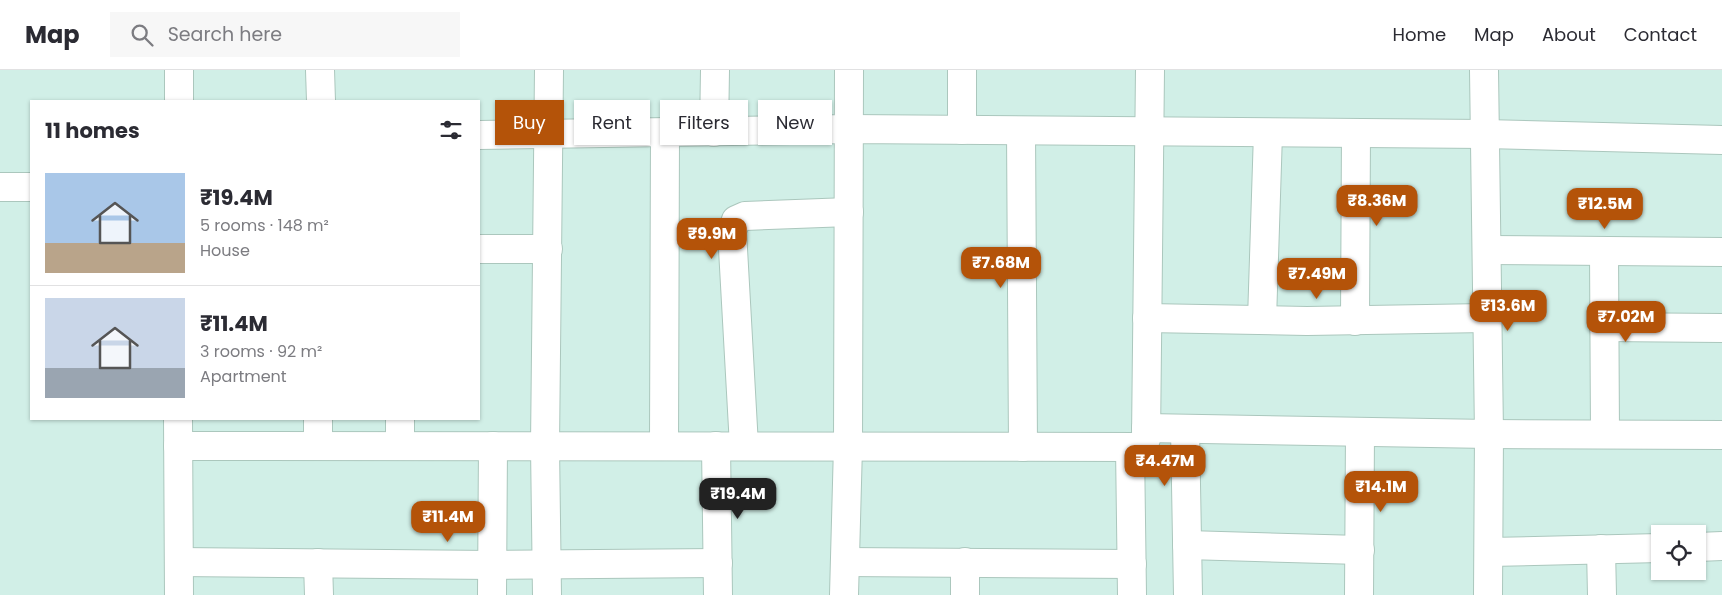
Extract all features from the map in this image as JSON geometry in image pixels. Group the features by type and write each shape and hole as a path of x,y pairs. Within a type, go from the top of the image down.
{"street":[{"path":"179,70 179,100"},
{"path":"320,70 321,100"},
{"path":"549,70 549,100"},
{"path":"715,70 715,100"},
{"path":"844,595 848,446 849,70"},
{"path":"962,70 962,130"},
{"path":"1132,595 1138,437 1147,318 1150,70"},
{"path":"1484,70 1489,434 1488,595"},
{"path":"748,131 849,129 1485,134 1722,140"},
{"path":"1021,131 1023,447"},
{"path":"564,134 660,132"},
{"path":"1262,320 1268,133"},
{"path":"1355,321 1356,133"},
{"path":"480,135 495,135"},
{"path":"547,595 545,446 549,145"},
{"path":"664,446 665,145"},
{"path":"0,187 30,187"},
{"path":"744,446 732,231 736,220 745,216 849,212"},
{"path":"480,249 548,250"},
{"path":"1487,250 1722,252"},
{"path":"1604,251 1605,434"},
{"path":"1147,318 1355,321 1486,318"},
{"path":"1604,327 1722,328"},
{"path":"178,420 179,595"},
{"path":"318,420 318,446"},
{"path":"400,420 400,446"},
{"path":"1185,428 1188,595"},
{"path":"178,446 1023,447 1138,437 1185,428 1489,434 1722,435"},
{"path":"1360,432 1360,595"},
{"path":"492,595 494,446"},
{"path":"716,446 718,595"},
{"path":"1187,545 1360,550"},
{"path":"1706,547 1722,546"},
{"path":"1489,552 1651,548"},
{"path":"1601,549 1602,595"},
{"path":"179,562 492,565 718,563"},
{"path":"845,562 1132,564"},
{"path":"965,562 965,595"},
{"path":"318,563 319,595"}],"shaded area":[{"path":"0,70 1722,70 1722,595 0,595"}]}
